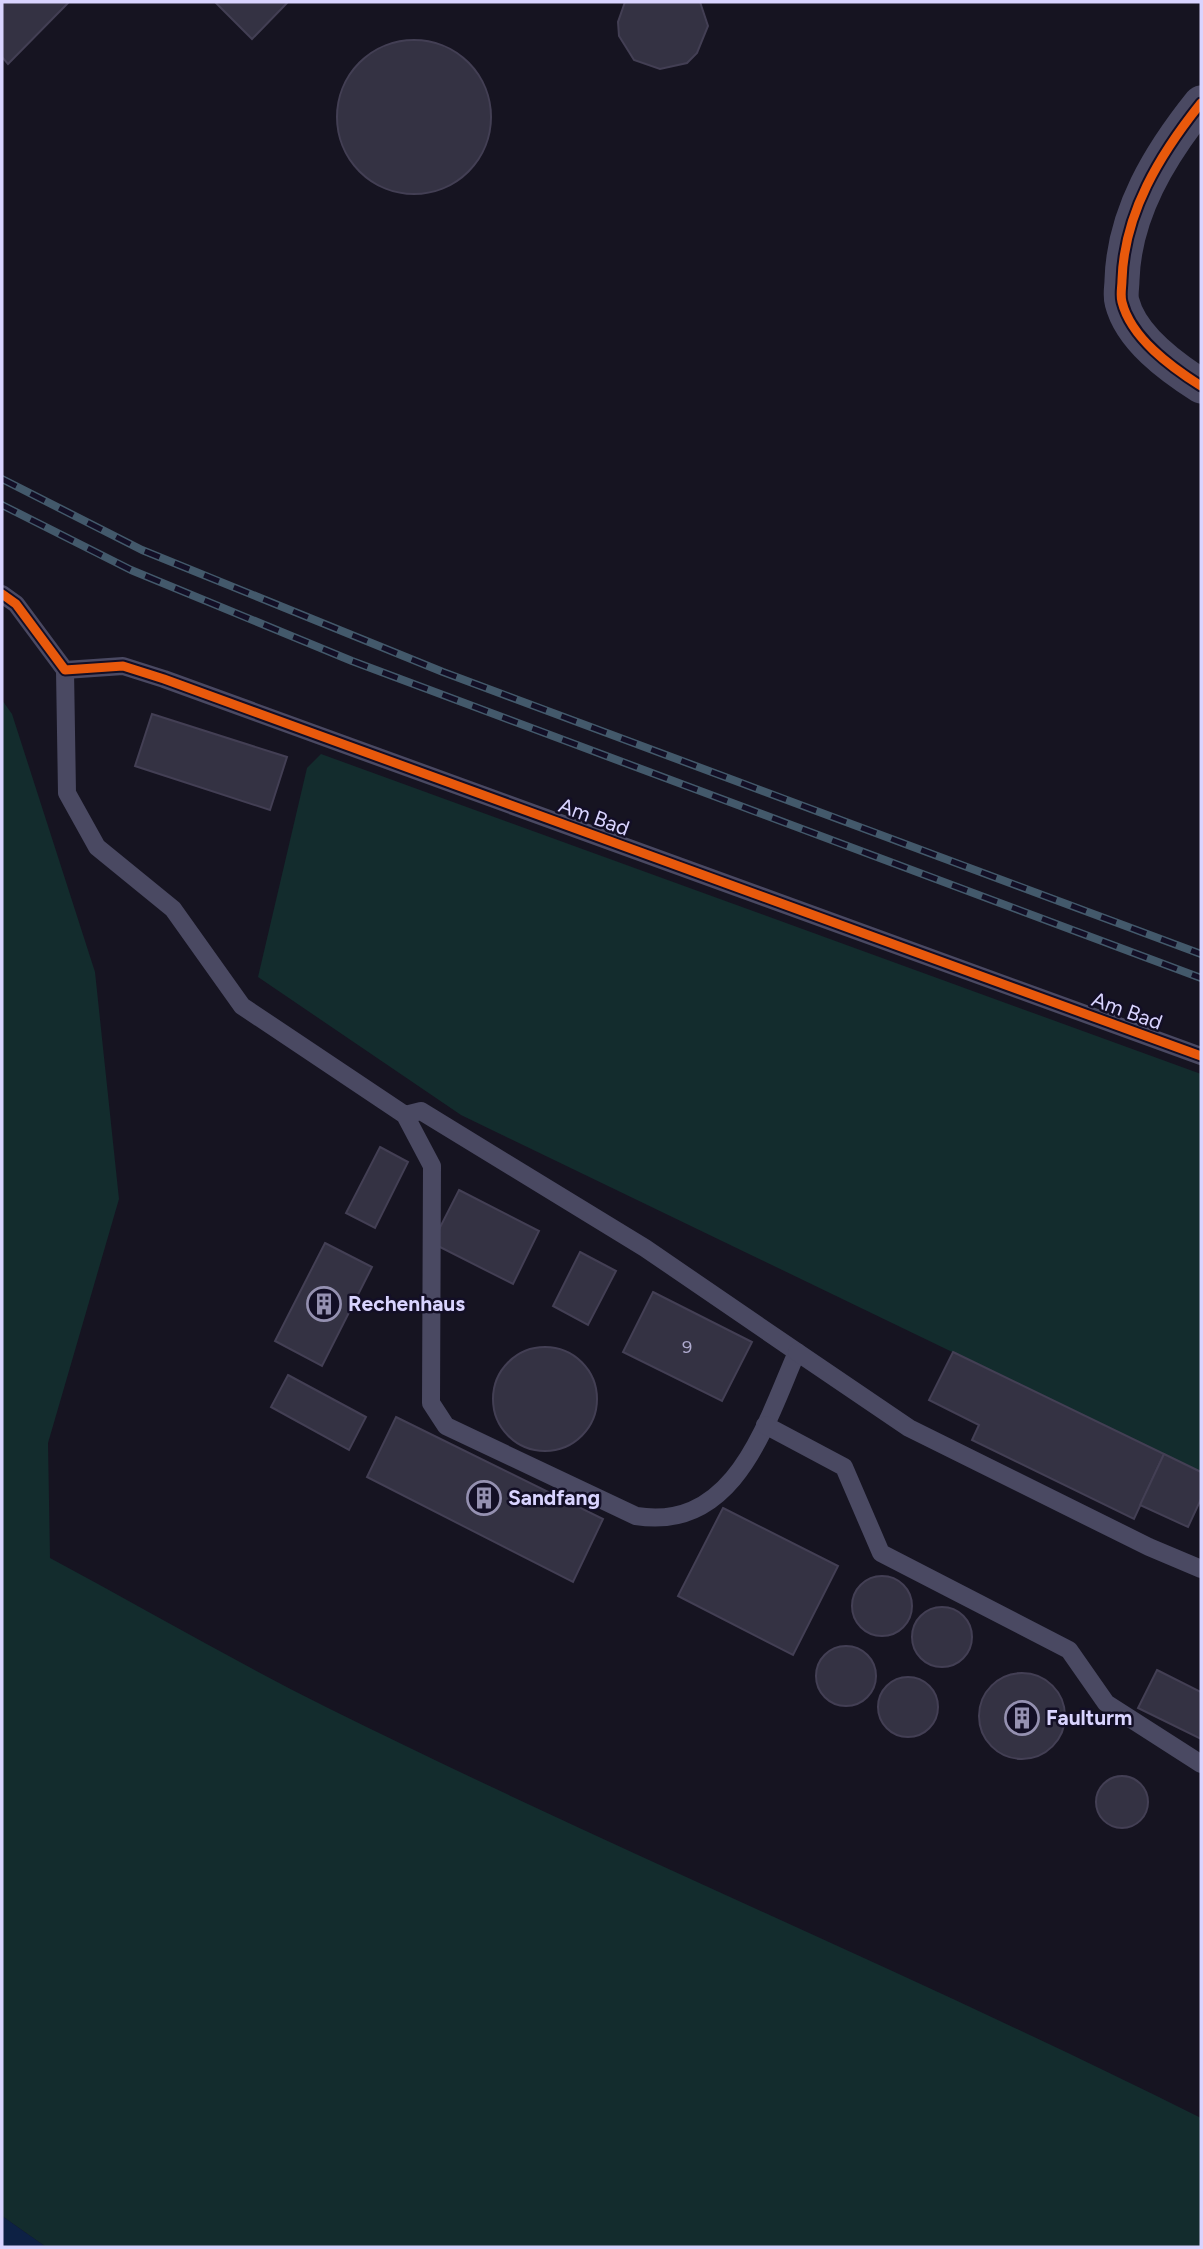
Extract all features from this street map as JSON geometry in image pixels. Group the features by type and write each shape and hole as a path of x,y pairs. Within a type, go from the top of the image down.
{"street":[{"path":"1201,103 1177,134 1130,218 1122,264 1122,301 1134,325 1156,352 1201,386"}],"lane":[{"path":"2,594 16,604 65,670 67,793 97,847 173,909 242,1006 404,1115 432,1166 431,1404 446,1426 636,1516 656,1520 682,1516 711,1503 739,1473 765,1425 797,1352"},
{"name":"Am Bad","path":"65,670 123,666 164,679 1201,1056"},
{"path":"404,1115 421,1111 645,1248 909,1428 1201,1569"},
{"path":"765,1425 844,1467 881,1553 1069,1650 1106,1703 1201,1763"}],"green space":[{"path":"2,700 12,714 95,972 119,1199 48,1443 50,1558 293,1690 436,1761 984,2013 1201,2118 1201,2247 46,2247 2,2216"},
{"path":"321,754 1201,1074 1201,1472 461,1115 258,977 307,768"}],"water":[{"path":"2,2216 46,2247 2,2247"}],"building":[{"path":"2,2 69,2 8,64 2,57"},
{"path":"215,2 288,2 252,39"},
{"path":"625,2 700,2 708,26 697,53 687,63 660,69 634,60 619,36 618,22"},
{"path":"414,40 443,46 468,63 485,88 491,117 485,146 468,171 443,188 414,194 385,188 360,171 343,146 337,117 343,88 360,63 385,46"},
{"path":"152,714 287,757 270,810 135,766"},
{"path":"380,1147 408,1162 375,1228 346,1213"},
{"path":"459,1190 539,1231 513,1284 432,1243"},
{"name":"Rechenhaus","path":"325,1243 372,1267 322,1366 275,1341"},
{"path":"580,1252 616,1271 588,1325 553,1306"},
{"path":"653,1292 752,1342 722,1401 623,1352"},
{"path":"545,1347 565,1351 582,1362 593,1379 597,1399 593,1419 582,1436 565,1447 545,1451 525,1447 508,1436 497,1419 493,1399 497,1379 508,1362 525,1351"},
{"path":"953,1352 1164,1454 1134,1519 972,1440 979,1425 929,1400"},
{"path":"288,1375 366,1417 349,1450 271,1407"},
{"name":"Sandfang","path":"396,1417 603,1519 573,1582 367,1477"},
{"path":"1164,1454 1201,1472 1201,1499 1188,1527 1140,1505"},
{"path":"723,1508 838,1566 793,1655 678,1596"},
{"path":"882,1576 899,1581 907,1589 912,1606 907,1623 899,1631 882,1636 865,1631 857,1623 852,1606 857,1589 865,1581"},
{"path":"942,1607 959,1612 967,1620 972,1637 967,1654 959,1662 942,1667 925,1662 917,1654 912,1637 917,1620 925,1612"},
{"path":"846,1646 863,1651 871,1659 876,1676 871,1693 863,1701 846,1706 829,1701 821,1693 816,1676 821,1659 829,1651"},
{"path":"1157,1670 1201,1692 1201,1739 1138,1708"},
{"name":"Faulturm","path":"1022,1673 1039,1676 1053,1685 1062,1699 1065,1716 1062,1733 1053,1747 1039,1756 1022,1759 1005,1756 991,1747 982,1733 979,1716 982,1699 991,1685 1005,1676"},
{"path":"908,1677 925,1682 933,1690 938,1707 933,1724 925,1732 908,1737 891,1732 883,1724 878,1707 883,1690 891,1682"},
{"path":"1122,1776 1132,1778 1140,1784 1146,1792 1146,1812 1140,1820 1132,1826 1122,1828 1112,1826 1104,1820 1098,1812 1096,1802 1098,1792 1104,1784 1112,1778"}],"railway":[{"path":"2,479 142,550 443,672 1201,954"},
{"path":"2,505 131,570 352,661 1201,978"}],"cycle path":[{"path":"1201,103 1159,164 1137,208 1124,255 1121,294 1127,315 1143,339 1165,361 1201,386"},
{"path":"2,594 16,604 65,670 123,666 164,679 1201,1056"}],"place":[{"name":"Rechenhaus","path":"324,1304"},
{"name":"Sandfang","path":"484,1498"},
{"name":"Faulturm","path":"1022,1718"}]}
